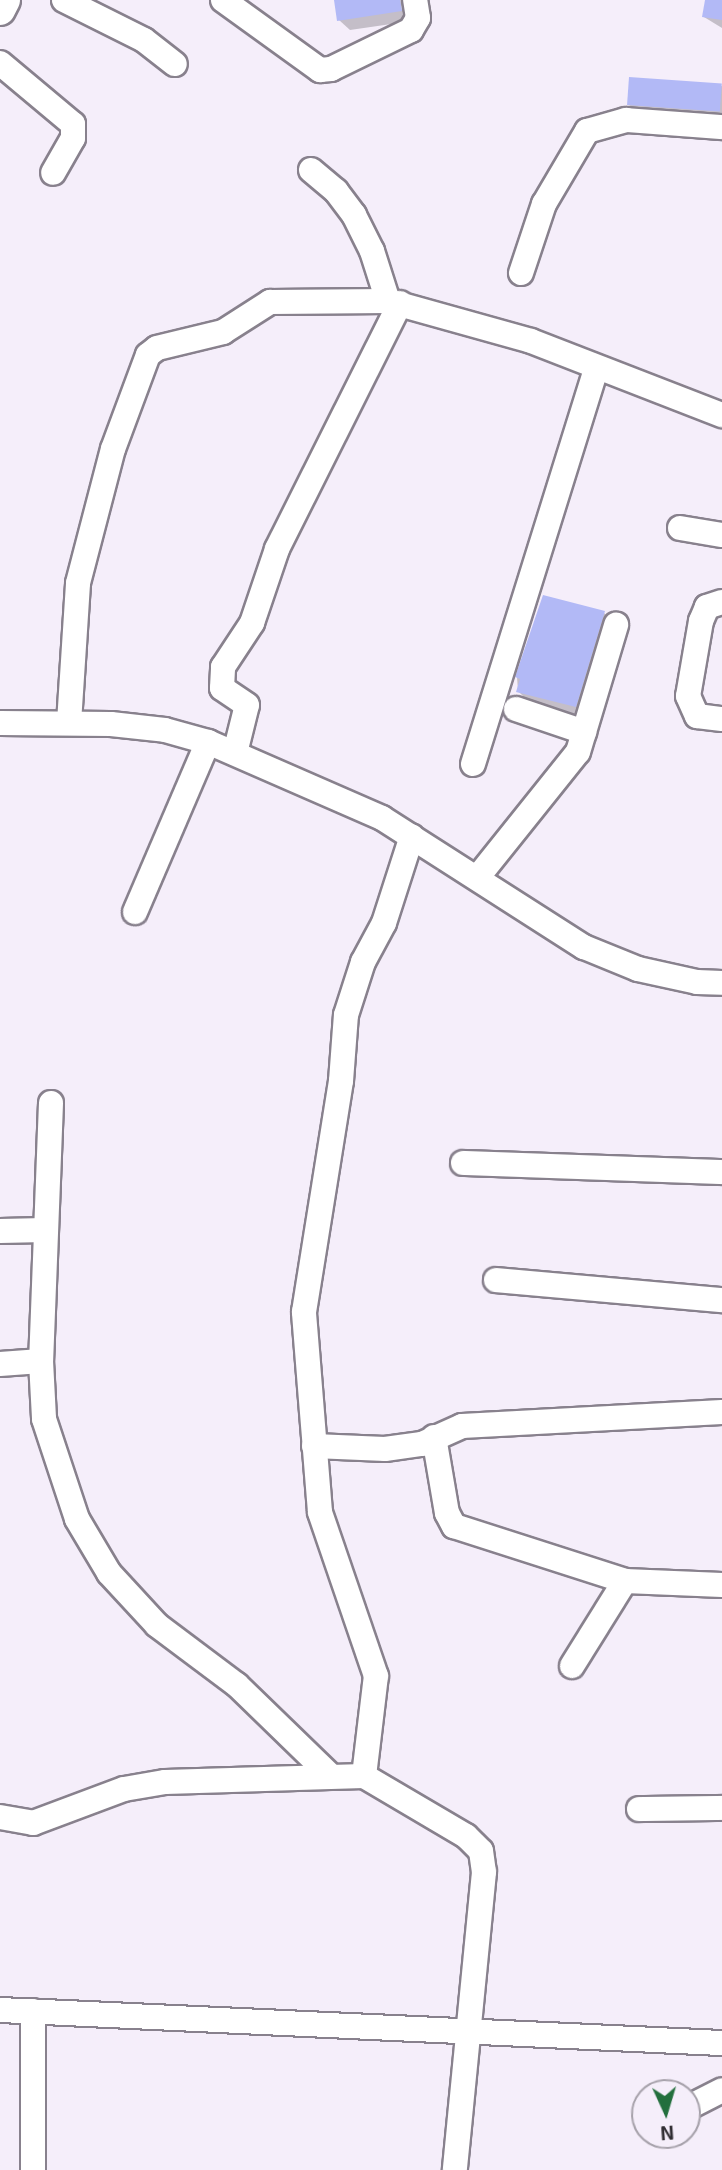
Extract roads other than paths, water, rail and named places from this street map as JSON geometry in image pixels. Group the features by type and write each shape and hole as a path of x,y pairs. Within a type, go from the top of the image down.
{"main road":[{"path":"0,10 5,0"}],"street":[{"path":"64,0 144,40 175,64"},
{"path":"223,0 320,70 331,69 411,30 418,18 415,0"},
{"path":"0,63 73,124 73,138 53,173"},
{"path":"521,273 544,204 587,131 626,120 722,127"},
{"path":"235,753 247,705 222,688 223,667 252,623 277,549 394,302 364,232 336,191 311,170"},
{"path":"69,723 78,583 113,449 148,355 173,342 231,329 270,302 394,302 531,341 722,415"},
{"path":"473,764 596,368"},
{"path":"680,528 722,535"},
{"path":"722,603 707,607 701,621 688,696 697,716 722,719"},
{"path":"477,878 555,786 578,752 616,625"},
{"path":"516,709 584,732"},
{"path":"0,723 69,723 165,730 208,743 355,804 412,836 584,947 638,969 697,982 722,983"},
{"path":"135,912 208,743"},
{"path":"364,1776 376,1676 320,1512 304,1336 306,1287 336,1117 346,1015 363,961 384,923 412,836"},
{"path":"697,982 722,996"},
{"path":"51,1103 41,1361 44,1419 77,1519 109,1573 157,1625 237,1685 330,1775"},
{"path":"463,1163 722,1172"},
{"path":"0,1231 45,1230"},
{"path":"496,1280 722,1300"},
{"path":"0,1364 41,1361"},
{"path":"314,1446 384,1449 434,1437 462,1426 722,1412"},
{"path":"434,1437 447,1513 454,1525 625,1581 722,1585"},
{"path":"572,1666 625,1581"},
{"path":"0,1817 21,1823 50,1820 124,1788 165,1782 364,1776 466,1836 481,1852 484,1872 465,2031 455,2170"},
{"path":"639,1810 722,1808"},
{"path":"0,2010 722,2043"},
{"path":"33,2011 33,2170"},
{"path":"701,2101 722,2090"}]}
